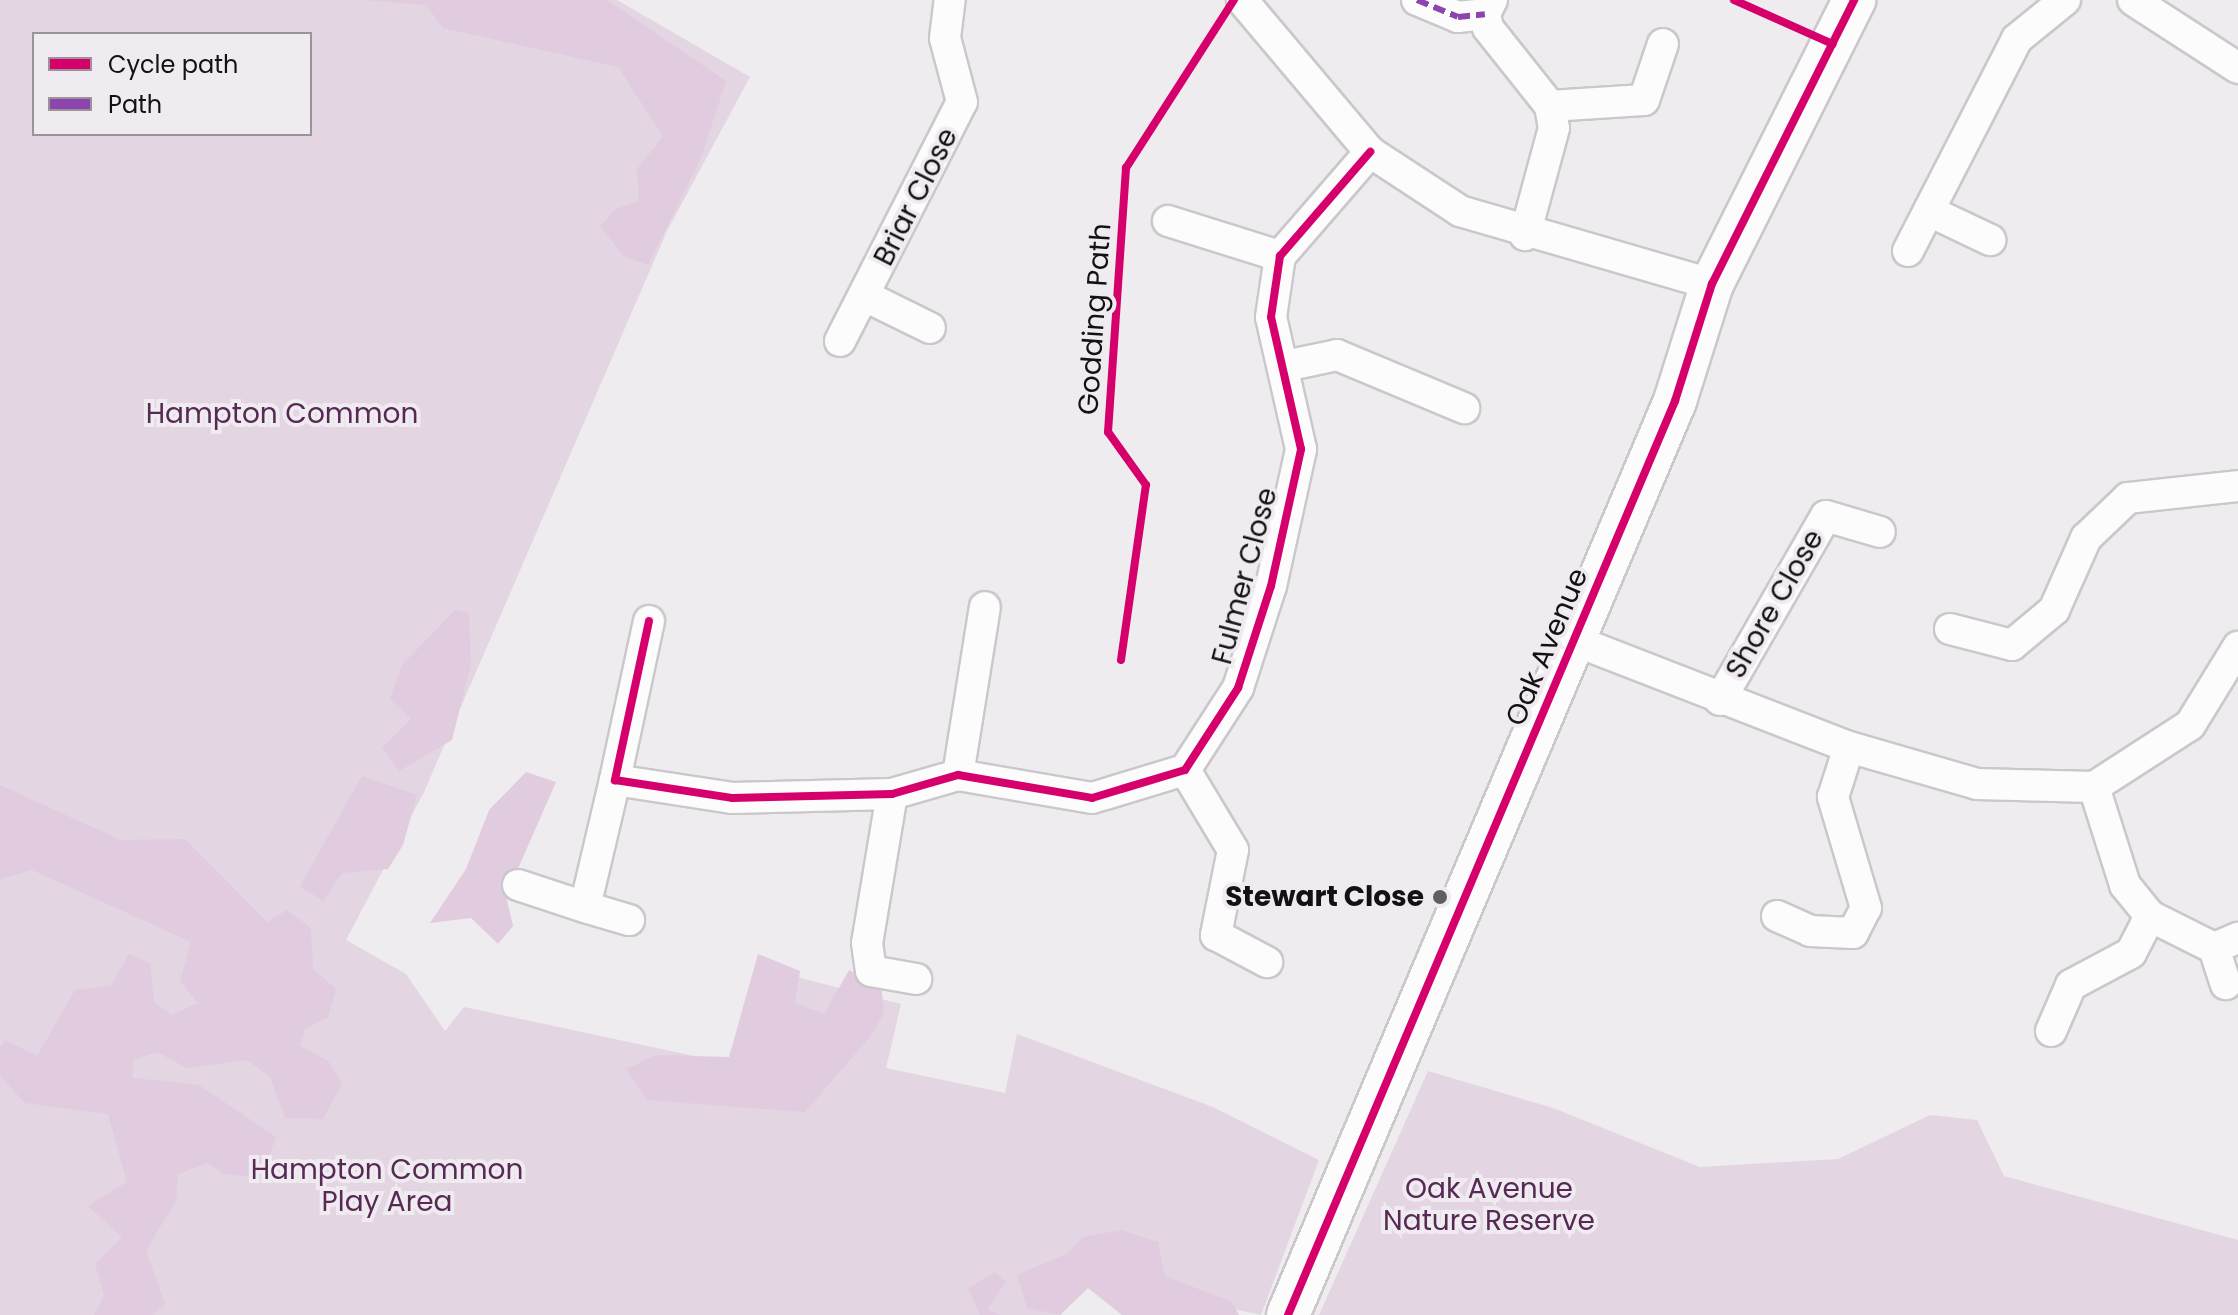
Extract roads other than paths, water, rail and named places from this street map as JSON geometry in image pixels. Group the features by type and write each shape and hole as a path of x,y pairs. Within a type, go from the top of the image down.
{"street":[{"name":"Briar Close","path":"840,341 867,297 962,102 945,38 950,0"},
{"path":"1242,0 1370,152 1460,211 1525,235 1712,284"},
{"path":"1417,0 1458,17 1488,7 1550,106 1546,175 1525,235"},
{"name":"Oak Avenue","path":"1288,1315 1675,401 1712,284 1854,0"},
{"path":"1908,251 2017,39 2065,0"},
{"path":"2133,0 2238,68"},
{"path":"1550,106 1644,100 1663,44"},
{"path":"1168,221 1280,256 1370,152"},
{"path":"1929,211 1990,240"},
{"name":"Fulmer Close","path":"1185,770 1225,716 1271,586 1301,449 1285,366 1271,317 1280,256"},
{"path":"867,297 930,328"},
{"path":"1285,366 1337,355 1464,408"},
{"path":"1950,629 2012,645 2054,610 2086,538 2128,498 2238,486"},
{"name":"Shore Close","path":"1720,700 1826,516 1880,532"},
{"path":"958,775 985,607"},
{"path":"585,907 649,621"},
{"path":"1573,640 1720,700 1849,747 1977,784 2094,787 2190,725 2238,647"},
{"path":"1777,916 1810,931 1853,933 1866,908 1833,797 1849,747"},
{"path":"615,780 732,798 892,794 958,775 1092,798 1185,770 1233,850 1216,935 1267,962"},
{"path":"2094,787 2125,885 2150,916 2226,943 2226,984"},
{"path":"892,794 867,943 871,971 916,979"},
{"path":"518,885 629,920"},
{"path":"2051,1031 2071,985 2131,953 2150,916"}],"place":[{"name":"Stewart Close","path":"1440,897"}],"park label":[{"name":"Hampton Common","path":"282,414"},
{"name":"Hampton Common Play Area","path":"387,1186"},
{"name":"Oak Avenue Nature Reserve","path":"1489,1205"}]}
